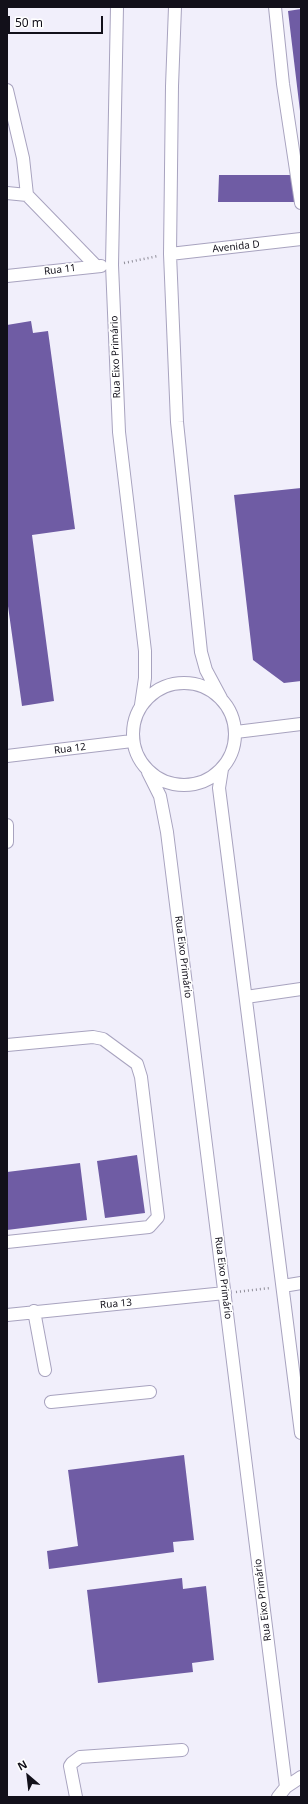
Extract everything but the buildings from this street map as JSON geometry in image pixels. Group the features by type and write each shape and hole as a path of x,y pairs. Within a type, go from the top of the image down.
{"street":[{"name":"Rua Eixo Primário","path":"117,7 112,265 120,432 145,651 145,678 141,705"},
{"path":"175,7 172,86 170,254 178,422 200,644 206,670 221,698 232,714 236,732 230,758 222,769 209,779 194,785 177,786 162,781 148,772 140,763 132,741 134,722 141,705 152,694 165,686 180,683 195,684 209,689 221,698"},
{"path":"275,7 283,84 301,203"},
{"path":"7,90 23,158 27,195 96,266"},
{"path":"7,193 27,195"},
{"name":"Avenida D","path":"170,254 301,239"},
{"name":"Rua 11","path":"7,276 112,265"},
{"path":"236,732 301,724"},
{"name":"Rua 12","path":"7,756 132,741"},
{"path":"222,769 219,788 301,1433"},
{"name":"Rua Eixo Primário","path":"148,772 160,796 167,832 286,1787"},
{"path":"7,825 7,842"},
{"path":"246,998 301,988"},
{"path":"7,1045 98,1038 103,1039 113,1045 137,1064 141,1077 158,1217 149,1227 7,1242"},
{"path":"283,1286 301,1283"},
{"name":"Rua 13","path":"7,1315 225,1293"},
{"path":"34,1312 45,1370"},
{"path":"51,1402 150,1392"},
{"path":"76,1797 70,1766 80,1757 182,1750"},
{"path":"278,1797 286,1787 301,1777"}],"path":[{"path":"112,265 170,254"},
{"path":"225,1293 283,1286"}]}
